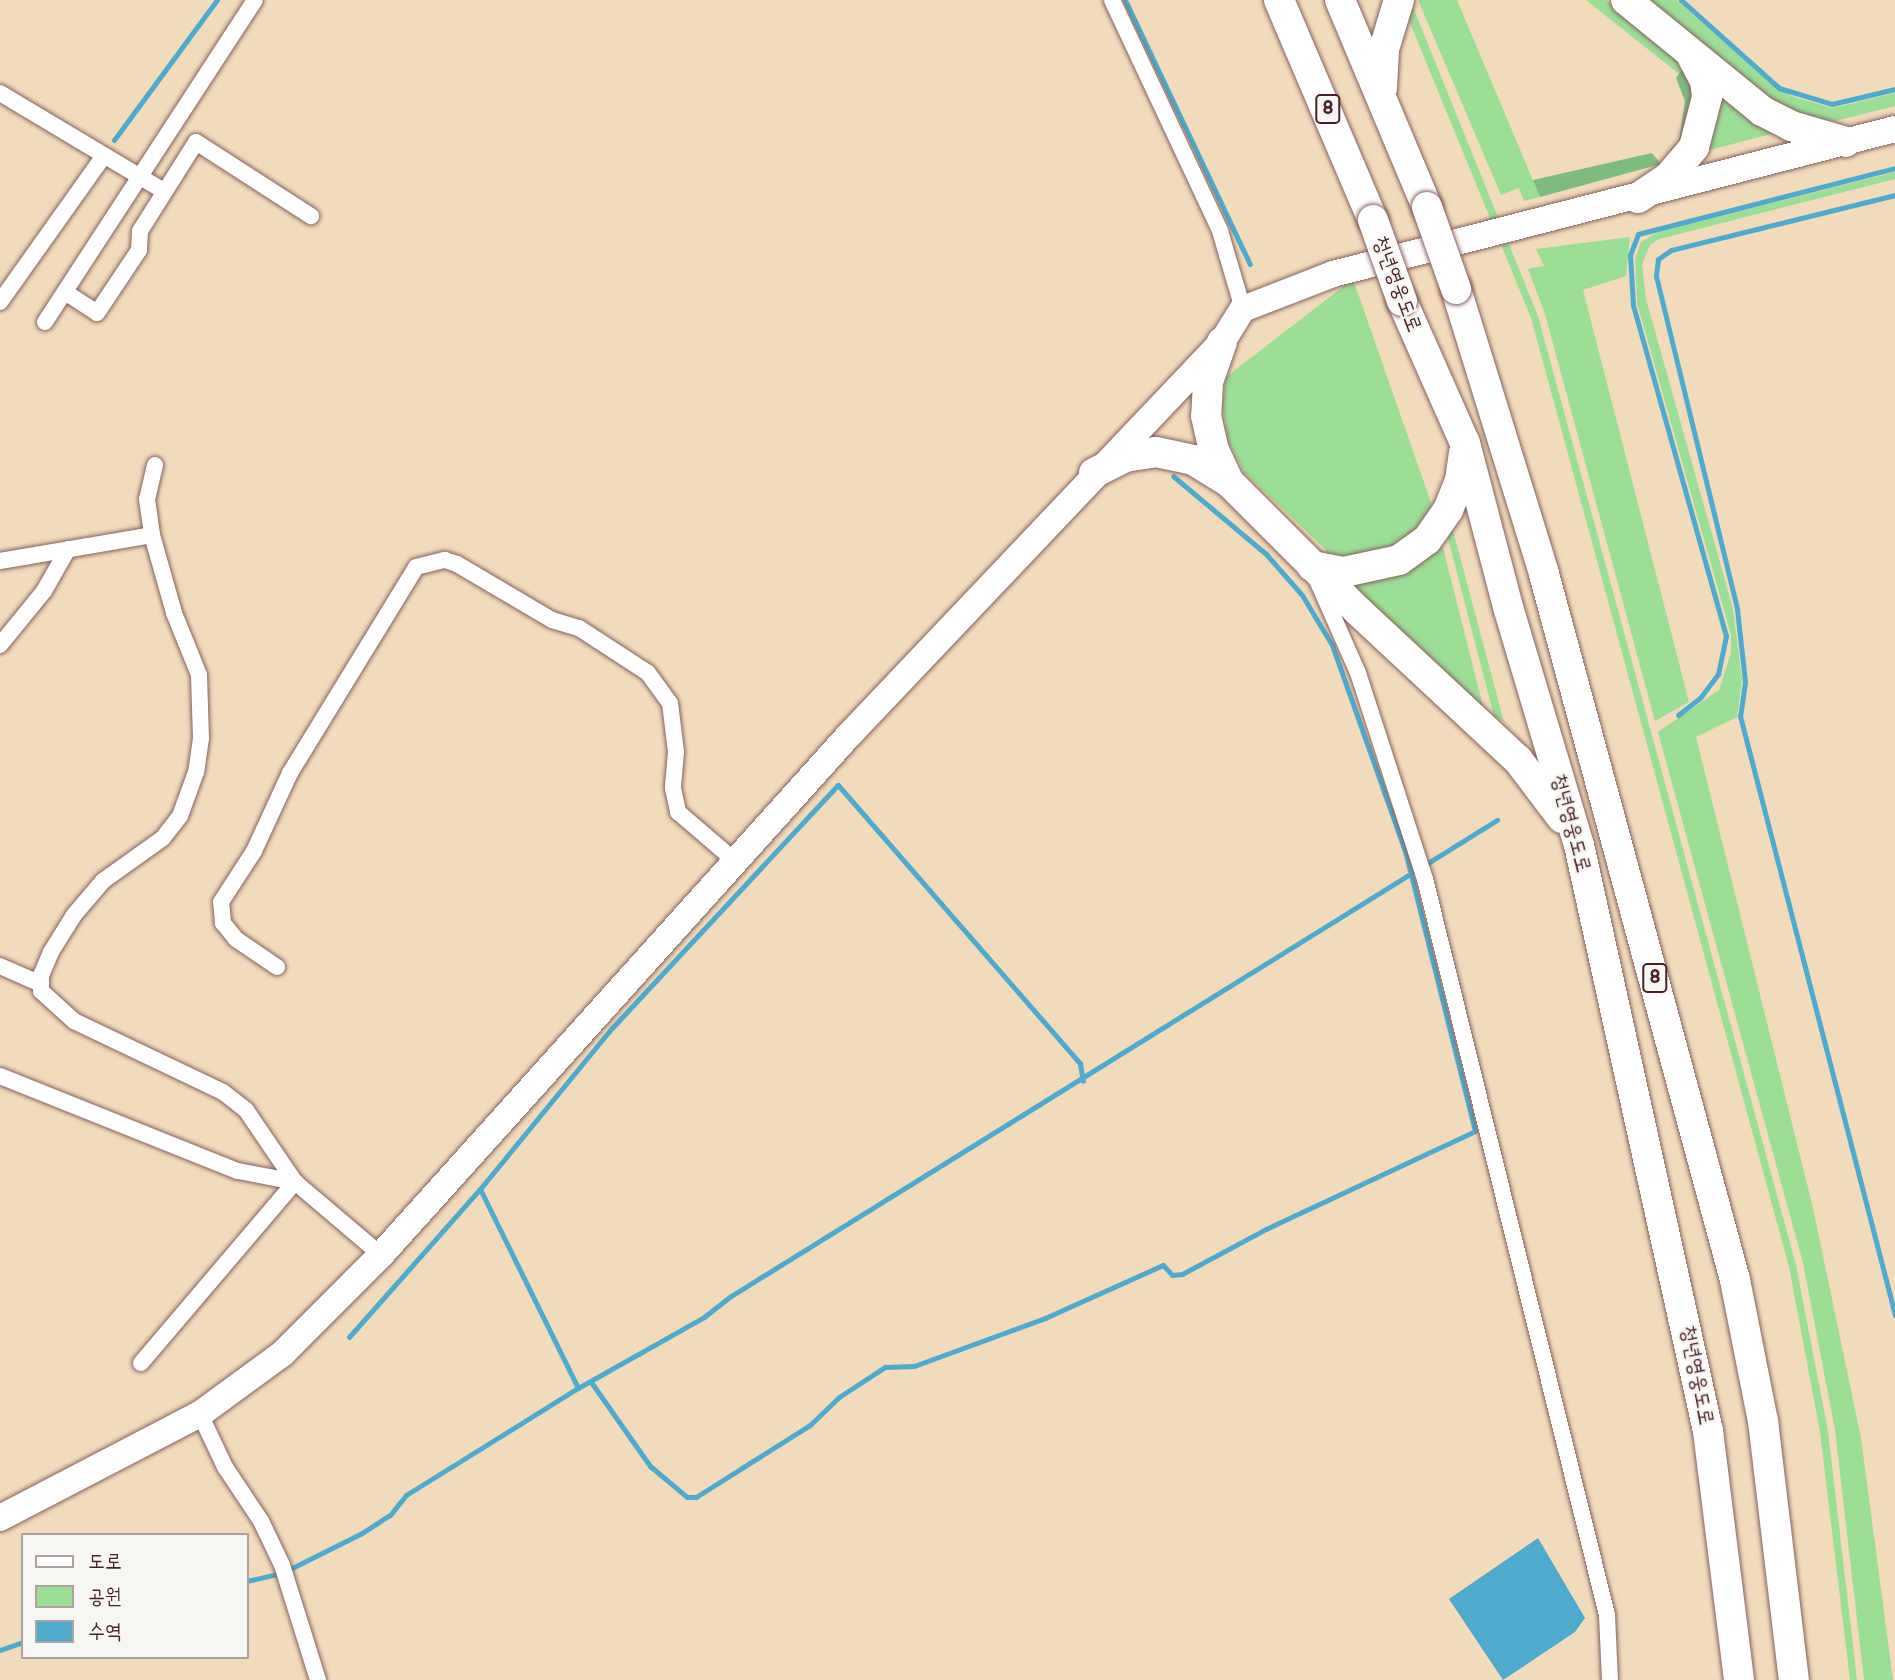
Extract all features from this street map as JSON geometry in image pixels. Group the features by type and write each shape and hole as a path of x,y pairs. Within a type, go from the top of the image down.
{"highway":[{"name":"청년영웅도로","path":"1279,0 1373,220 1402,301 1465,443 1508,607 1579,845 1708,1431 1739,1680"},
{"name":"청년영웅도로","path":"1340,0 1381,92 1427,207 1456,289 1544,574 1735,1280 1763,1421 1794,1680"},
{"path":"1381,92 1384,50 1399,0"},
{"path":"1626,0 1762,111 1791,126 1846,142"},
{"path":"1638,198 1682,163 1701,128 1705,80 1690,52"},
{"path":"1222,342 1208,382 1206,416 1213,450 1229,482"},
{"path":"1312,566 1344,572 1370,570 1399,560 1427,540 1448,510 1460,481 1465,443"},
{"path":"1094,473 1125,457 1156,452 1193,460 1229,482 1312,566 1518,760 1579,845"}],"main road":[{"path":"0,1518 200,1414 282,1354 381,1255 735,861 1094,473 1222,342 1243,309 1333,274 1638,198 1895,129"}],"street":[{"path":"45,322 137,176 255,0"},
{"path":"1112,0 1220,231 1243,309"},
{"path":"0,93 103,157 164,191"},
{"path":"65,292 97,313 139,250 140,231 196,142 311,216"},
{"path":"0,302 103,157"},
{"path":"155,466 147,499 152,535 174,613 199,675 201,738 196,772 180,816 163,838 103,881 74,915 51,952 41,991 51,1005 74,1021 223,1092 246,1110 295,1182 381,1255"},
{"path":"0,561 152,535"},
{"path":"0,645 44,591 68,549"},
{"path":"277,967 236,939 223,923 221,902 254,851 290,773 416,566 445,561 457,564 552,620 579,628 648,673 670,703 676,751 673,788 678,812 735,861"},
{"path":"1312,566 1358,673 1425,878 1607,1615 1610,1680"},
{"path":"0,966 41,984"},
{"path":"0,1076 238,1171 295,1182"},
{"path":"141,1363 295,1182"},
{"path":"200,1414 225,1467 261,1521 282,1565 318,1680"}],"green space":[{"path":"1418,0 1457,0 1540,197 1524,201 1519,188 1501,195"},
{"path":"1586,0 1606,0 1685,65 1679,74"},
{"path":"1648,0 1677,0 1777,89 1797,98 1833,108 1895,93 1895,106 1835,121 1814,119 1772,103"},
{"path":"1413,7 1538,316 1796,1265 1828,1431 1857,1680 1850,1680 1820,1432 1789,1267 1531,318 1408,18"},
{"path":"1685,65 1698,86 1676,158 1670,150 1679,141 1685,101 1676,78"},
{"path":"1716,93 1747,117 1779,132 1702,152"},
{"path":"1652,153 1661,164 1540,197 1533,180"},
{"path":"1895,172 1895,179 1659,239 1650,245 1642,264 1646,299 1733,609 1742,680 1737,717 1696,737 1813,1208 1861,1438 1893,1680 1864,1680 1835,1430 1803,1263 1658,732 1719,690 1731,653 1731,635 1637,303 1635,259 1641,242 1658,232"},
{"path":"1630,237 1626,276 1583,290 1689,702 1655,721 1545,314 1528,269 1544,266 1536,249"},
{"path":"1353,279 1434,511 1430,520 1396,548 1351,560 1326,556 1326,550 1244,472 1228,440 1222,405 1226,377"},
{"path":"1450,519 1504,722 1494,716 1445,527"},
{"path":"1439,532 1484,710 1345,582"}],"water":[{"path":"1538,1538 1585,1618 1575,1632 1503,1680 1449,1599"}],"waterway":[{"path":"114,140 217,0"},
{"path":"1125,0 1250,264"},
{"path":"1681,0 1779,88 1832,104 1895,89"},
{"path":"1678,715 1700,698 1718,674 1726,636 1633,305 1630,255 1638,234 1895,168"},
{"path":"1895,195 1671,250 1658,259 1656,276 1737,609 1745,682 1740,716 1895,1315"},
{"path":"591,1382 650,1466 687,1497 696,1497 810,1425 839,1397 885,1367 914,1366 1045,1318 1163,1265 1172,1275 1182,1274 1266,1229 1475,1131 1405,851 1332,645 1302,595 1266,554 1173,476"},
{"path":"349,1337 480,1189 612,1028 838,785 1080,1063 1083,1081"},
{"path":"248,1581 282,1573 362,1533 390,1515 406,1495 578,1388 704,1317 731,1296 1497,820"},
{"path":"480,1189 578,1388"},
{"path":"0,1650 21,1643"}]}
